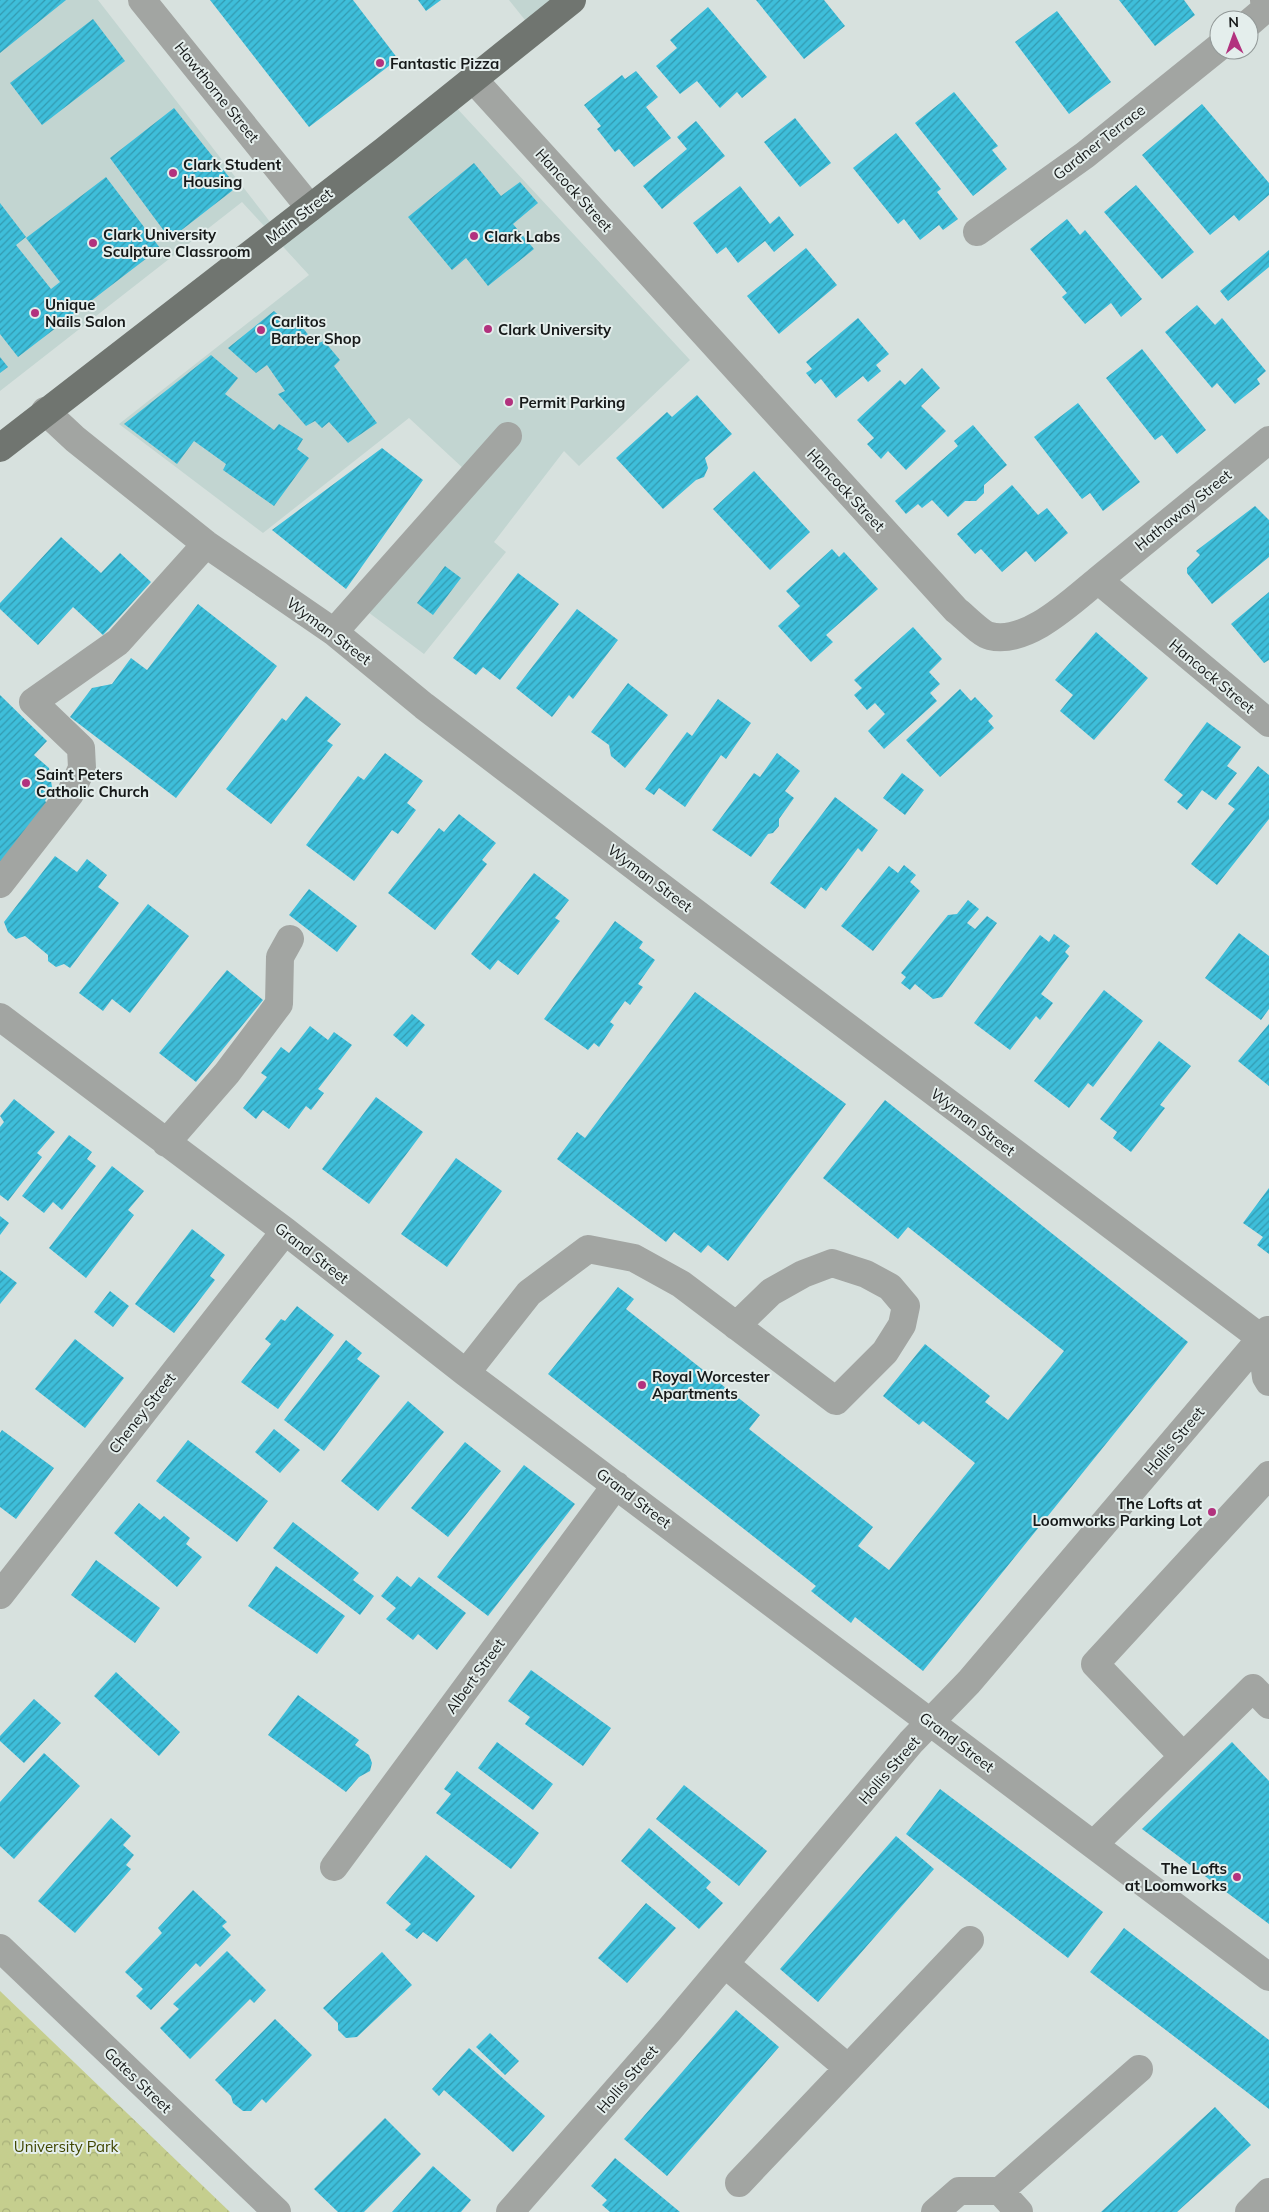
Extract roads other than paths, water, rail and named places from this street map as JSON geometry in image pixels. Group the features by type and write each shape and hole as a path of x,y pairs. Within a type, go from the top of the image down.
{"main road":[{"name":"Main Street","path":"0,448 45,411 310,208 572,0"}],"street":[{"name":"Hawthorne Street","path":"142,0 310,208"},
{"path":"1259,14 1269,6 1264,0"},
{"name":"Gardner Terrace","path":"976,232 1085,155 1209,55"},
{"name":"Hancock Street","path":"473,79 956,610 988,636 1012,637 1038,626 1098,580 1269,723"},
{"name":"Wyman Street","path":"45,411 75,439 206,544 334,632 424,706 664,890 1265,1333"},
{"path":"334,632 508,436"},
{"name":"Hathaway Street","path":"1098,580 1269,440"},
{"path":"0,884 70,794 82,768 81,748 33,702 118,642 206,544"},
{"path":"166,1143 227,1073 279,1004 280,957 290,939"},
{"name":"Grand Street","path":"3,1025 284,1231 466,1373 896,1694 931,1723 1269,1977"},
{"name":"Cheney Street","path":"0,1595 284,1231"},
{"path":"466,1373 529,1293 588,1249 634,1258 681,1284 736,1326 836,1401 885,1352 902,1325 906,1306 890,1287 866,1274 832,1263 803,1274 770,1292 736,1326"},
{"path":"1265,1333 1266,1377 1269,1382"},
{"name":"Hollis Street","path":"510,2212 725,1964 903,1752 970,1682 1265,1333"},
{"path":"1182,1755 1095,1664 1269,1475"},
{"name":"Albert Street","path":"334,1867 616,1484"},
{"path":"1094,1844 1182,1755 1252,1688 1269,1705"},
{"path":"739,2183 970,1940"},
{"name":"Gates Street","path":"0,1948 277,2212"},
{"path":"725,1964 848,2068"},
{"path":"934,2212 959,2191 1000,2191 1140,2069"},
{"path":"1000,2191 1019,2212"},
{"path":"1249,2212 1269,2192"}],"place":[{"name":"Fantastic Pizza","path":"380,63"},
{"name":"Clark Student Housing","path":"173,173"},
{"name":"Clark Labs","path":"474,236"},
{"name":"Clark University Sculpture Classroom","path":"93,243"},
{"name":"Unique Nails Salon","path":"35,313"},
{"name":"Clark University","path":"488,329"},
{"name":"Carlitos Barber Shop","path":"261,330"},
{"name":"Permit Parking","path":"509,402"},
{"name":"Saint Peters Catholic Church","path":"26,783"},
{"name":"Royal Worcester Apartments","path":"642,1385"},
{"name":"The Lofts at Loomworks Parking Lot","path":"1212,1512"},
{"name":"The Lofts at Loomworks","path":"1237,1877"}],"park label":[{"name":"University Park","path":"66,2146"}]}
